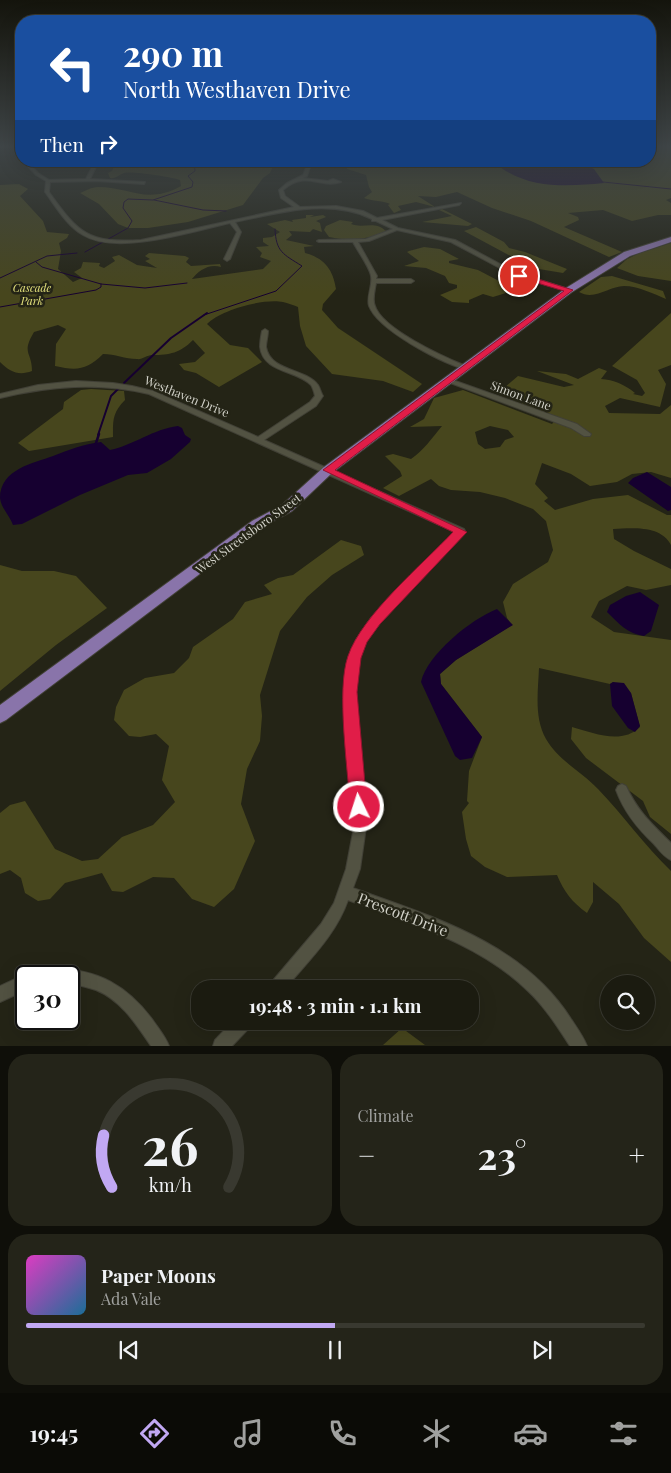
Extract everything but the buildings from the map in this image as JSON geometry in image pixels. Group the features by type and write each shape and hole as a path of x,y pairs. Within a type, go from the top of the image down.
{"main road":[{"name":"West Streetsboro Street","path":"0,715 257,524 287,508 328,470 569,290 628,254 671,239"}],"street":[{"path":"49,195 80,233 105,241 154,240 298,208 325,206 345,208 397,229 453,241 515,274 569,290"},
{"path":"284,195 298,208"},
{"path":"374,220 459,204"},
{"path":"227,259 239,232 232,222"},
{"path":"319,241 356,241 382,236 397,229"},
{"path":"356,241 372,268 374,281 371,305 377,315 428,352 464,368"},
{"path":"374,281 411,281"},
{"path":"260,439 313,404 319,396 319,391 311,383 276,365 265,356 261,343 265,331"},
{"name":"Simon Lane","path":"447,380 574,426 587,434"},
{"name":"Westhaven Drive","path":"0,396 37,387 98,383 130,386 164,396 461,532"},
{"name":"Prescott Drive","path":"461,532 375,621 361,640 354,658 350,692 360,826 353,868 345,892 468,939 508,962 541,992 557,1011 579,1046"},
{"path":"622,790 624,798 632,809 671,852"},
{"path":"283,980 326,929 345,892"},
{"path":"80,979 96,982 118,994 135,1010 161,1046"},
{"path":"0,994 15,987"},
{"path":"221,1046 236,1030"}],"green space":[{"name":"Cascade Park","path":"0,195 21,195 20,196 43,221 47,232 69,234 67,238 59,243 61,251 58,269 73,282 82,278 74,272 81,268 83,262 100,263 99,266 104,268 115,261 112,257 119,255 137,265 157,268 145,261 150,259 145,256 149,253 185,256 189,258 186,262 191,266 220,264 221,267 212,266 204,269 192,279 263,269 271,261 260,257 262,253 256,247 269,246 263,242 263,238 272,237 280,232 267,224 285,220 293,222 292,220 306,218 306,215 314,215 310,217 323,215 326,217 316,221 320,223 322,232 313,229 310,232 289,231 292,235 286,240 314,246 304,247 305,253 322,261 330,270 336,289 323,304 322,310 338,328 422,384 413,392 383,381 332,374 306,346 300,326 298,307 285,302 275,301 243,306 222,314 207,324 230,345 248,348 262,362 219,387 196,373 184,370 179,364 195,362 205,353 193,340 184,348 169,354 150,355 139,359 103,354 87,366 76,369 55,366 56,344 66,329 58,325 34,332 30,339 28,352 32,371 19,373 11,371 0,362"},
{"path":"83,195 251,195 243,205 188,222 148,228 128,228 118,224 99,204"},
{"path":"368,195 445,195 436,197 418,196 435,207 416,202 398,206 401,210 394,213 388,205 390,204 364,198"},
{"path":"463,195 671,195 671,198 666,200 671,203 671,215 658,215 632,221 603,210 568,213 578,217 579,220 564,227 622,252 609,257 531,221 492,208"},
{"path":"442,209 472,224 468,226 422,222 452,216 439,210"},
{"path":"340,220 353,222 351,224 360,226 373,225 386,231 358,239 329,237 324,230 326,226"},
{"path":"476,227 504,242 509,248 525,252 567,269 563,273 533,268 464,231"},
{"path":"671,243 671,281 638,276 617,268 627,259"},
{"path":"424,247 440,249 459,259 449,261 449,263 478,270 516,290 493,297 483,294 469,300 469,303 452,302 440,295 457,288 457,285 449,283 445,276 426,268 404,266 419,261 407,252"},
{"path":"612,276 663,291 666,299 629,286 618,287 591,295 579,292 601,277"},
{"path":"671,313 671,365 658,370 666,384 660,407 620,398 605,406 609,413 660,414 671,405 671,478 651,472 632,474 617,482 590,486 571,474 542,463 535,484 548,498 544,501 555,510 593,499 628,495 667,515 671,515 671,545 660,534 653,531 637,528 613,529 614,539 671,569 671,585 646,590 627,586 599,601 591,617 614,632 671,640 671,834 650,817 643,801 586,758 571,739 572,727 607,736 616,736 633,732 640,727 631,693 613,682 610,684 539,668 538,714 542,731 551,746 564,760 598,789 671,871 671,962 644,938 619,904 593,882 593,902 587,913 569,896 557,875 507,877 485,867 471,856 466,839 462,812 469,803 467,801 469,771 482,737 441,684 440,674 456,660 512,625 507,618 503,602 513,584 548,562 553,550 546,521 533,509 505,498 480,492 451,490 439,486 431,479 399,496 383,488 402,476 400,471 385,456 393,454 411,459 424,448 442,426 410,427 424,419 434,398 463,390 552,424 558,417 497,394 518,376 564,387 574,385 537,371 566,374 578,379 599,368 607,371 601,379 615,381 635,393 633,394 642,396 645,393 637,380 612,366","holes":["490,426 508,430 514,437 505,440 500,447 485,449 478,444 475,432"]},
{"path":"81,390 124,391 125,400 114,417 113,437 29,451 18,443 63,409 64,402"},
{"path":"341,540 361,546 364,555 332,575 307,597 280,631 260,695 262,716 260,741 247,769 241,804 255,841 234,889 214,907 192,899 174,878 153,877 123,892 112,891 102,873 65,883 50,899 38,901 25,893 21,878 10,870 0,874 0,813 10,805 25,801 55,849 82,861 98,859 122,837 153,825 175,802 162,780 169,746 156,734 140,737 129,736 114,720 116,707 124,690 145,678 174,673 189,658 193,647 233,619 245,602 272,594 264,585 278,578 293,575"},
{"path":"0,565 22,571 54,571 76,576 107,608 56,645 0,691"},
{"path":"400,1030 405,1030 425,1045 383,1045"}],"shaded area":[{"path":"178,426 191,439 190,442 171,459 147,473 128,475 80,495 22,524 13,525 2,505 0,498 1,488 6,480 19,469 76,447 101,442 110,450 127,445 160,430"},
{"path":"647,472 671,487 671,510 668,511 628,483 633,478"},
{"path":"640,592 659,605 651,631 644,636 628,630 607,612 610,605 626,596"},
{"path":"497,609 513,625 456,660 440,674 441,684 482,737 472,758 460,760 455,756 421,682 432,661 452,639 475,621"},
{"path":"613,682 624,683 631,693 640,726 635,732 628,728 612,706 610,684"}],"waterway":[{"path":"85,252 128,228 132,221 123,208 124,202 128,199 153,200 169,195"},
{"path":"154,200 203,210 226,211"},
{"path":"204,315 276,291 302,266 279,248 275,229"},
{"path":"0,278 47,256 77,253"},
{"path":"36,262 42,267 101,284"},
{"path":"101,284 145,288 187,283"},
{"path":"0,307 96,290 101,287 101,284"},
{"path":"124,383 171,338 204,315"},
{"path":"98,435 111,396 119,388"},
{"path":"96,443 99,434"}],"route":[{"path":"359,807 350,692 354,658 361,640 375,621 461,532 328,470 569,290 519,276"}]}
